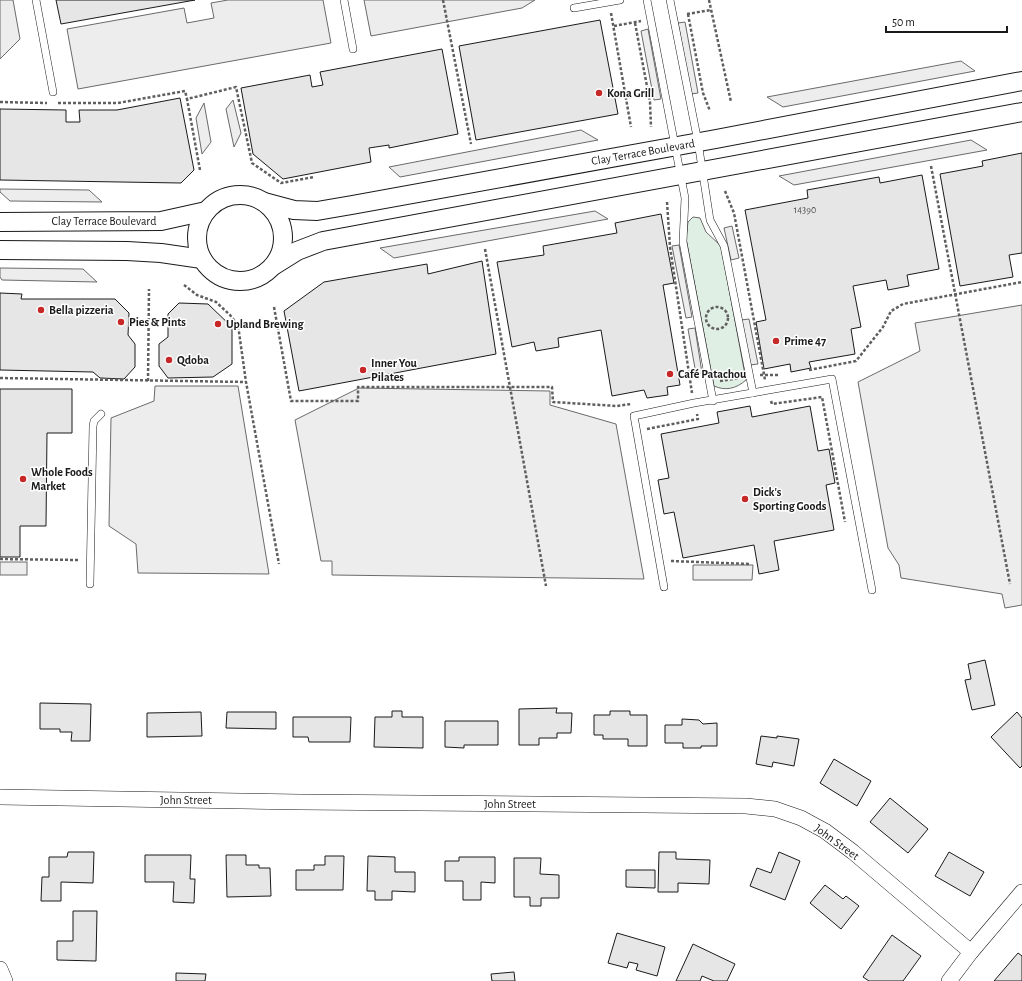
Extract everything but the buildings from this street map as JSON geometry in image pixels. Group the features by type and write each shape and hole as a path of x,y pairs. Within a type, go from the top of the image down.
{"street":[{"name":"Clay Terrace Boulevard","path":"264,202 294,210 317,210 360,204 1022,81"},
{"path":"273,266 279,257 282,248 282,227 272,209 264,202 245,195 233,195 222,198 206,211 200,220 196,240 202,259 214,274 223,278 232,281 250,280 259,277 297,251 323,241 1022,112"},
{"name":"Clay Terrace Boulevard","path":"0,222 161,222 206,211"},
{"path":"0,234 8,234 79,221"},
{"path":"0,250 134,251 202,259"},
{"name":"John Street","path":"0,797 300,802 643,804 746,806 775,809 809,822 825,831 853,852 971,952"},
{"path":"949,981 971,952 1022,892"},
{"path":"0,969 5,981"}],"lane":[{"path":"36,0 53,92"},
{"path":"344,0 353,49"},
{"path":"574,8 620,0"},
{"path":"647,0 685,198 683,242 713,401"},
{"path":"670,0 698,142 710,220 724,246 753,393"},
{"path":"664,587 634,416 832,379 872,590"},
{"path":"90,584 93,426 100,414"}],"path":[{"path":"443,0 471,144"},
{"path":"709,0 731,102"},
{"path":"608,2 631,127"},
{"path":"688,14 703,93 710,111"},
{"path":"635,23 650,102 651,127"},
{"path":"187,99 236,87 252,163 281,182 314,177"},
{"path":"55,103 118,104 185,91 200,170"},
{"path":"0,102 47,103"},
{"path":"931,166 1010,584"},
{"path":"725,191 734,213 763,374 772,404 822,397 845,522"},
{"path":"485,249 546,586"},
{"path":"802,371 856,361 883,327 891,311 904,304 1022,282"},
{"path":"184,285 197,295 216,302 238,325 246,382 279,564"},
{"path":"148,381 149,289"},
{"path":"274,307 292,401 358,401 358,387 552,387 553,402 617,406 632,404"},
{"path":"715,308 725,311 728,317 724,327 717,329 710,327 706,317 709,311 715,308"},
{"path":"685,394 710,383 763,374 778,376 786,374"},
{"path":"0,378 246,382"},
{"path":"0,559 90,560"}],"green space":[{"path":"693,217 700,218 706,232 721,246 746,380 734,387 726,389 714,386 686,238 688,222"}],"shaded area":[{"path":"0,0 13,0 20,39 0,59"},
{"path":"228,0 323,0 331,43 78,89 67,29 184,8 187,23 214,18 211,3"},
{"path":"364,0 535,0 522,8 371,36"},
{"path":"685,22 698,93 691,94 678,23"},
{"path":"648,29 661,99 654,100 641,31"},
{"path":"961,61 975,71 783,107 767,97"},
{"path":"233,100 241,133 234,147 226,109"},
{"path":"204,103 211,142 202,154 196,118"},
{"path":"581,130 598,140 400,177 389,167"},
{"path":"971,140 987,150 794,185 779,176"},
{"path":"0,189 89,190 102,202 10,201 0,192"},
{"path":"595,211 608,219 394,258 380,248"},
{"path":"732,226 739,258 731,260 724,228"},
{"path":"679,245 692,317 686,318 672,246"},
{"path":"0,268 83,269 97,282 2,280 0,277"},
{"path":"1022,305 1022,605 1005,608 1002,594 901,578 899,565 888,548 858,382 920,351 915,323"},
{"path":"749,319 758,364 750,365 741,320"},
{"path":"695,328 702,373 696,374 688,329"},
{"path":"155,386 238,386 269,574 138,573 136,544 109,526 111,418 154,401"},
{"path":"359,388 550,391 550,405 616,424 644,579 332,575 332,561 321,561 295,420"},
{"path":"0,562 27,562 27,575 0,575"},
{"path":"693,565 753,565 752,580 693,580"}],"place":[{"name":"Kona Grill","path":"599,93"},
{"name":"Bella pizzeria","path":"41,310"},
{"name":"Pies & Pints","path":"121,322"},
{"name":"Upland Brewing","path":"218,324"},
{"name":"Prime 47","path":"776,341"},
{"name":"Qdoba","path":"169,360"},
{"name":"Inner You Pilates","path":"363,370"},
{"name":"Café Patachou","path":"670,374"},
{"name":"Whole Foods Market","path":"23,479"},
{"name":"Dick's Sporting Goods","path":"745,499"}]}
